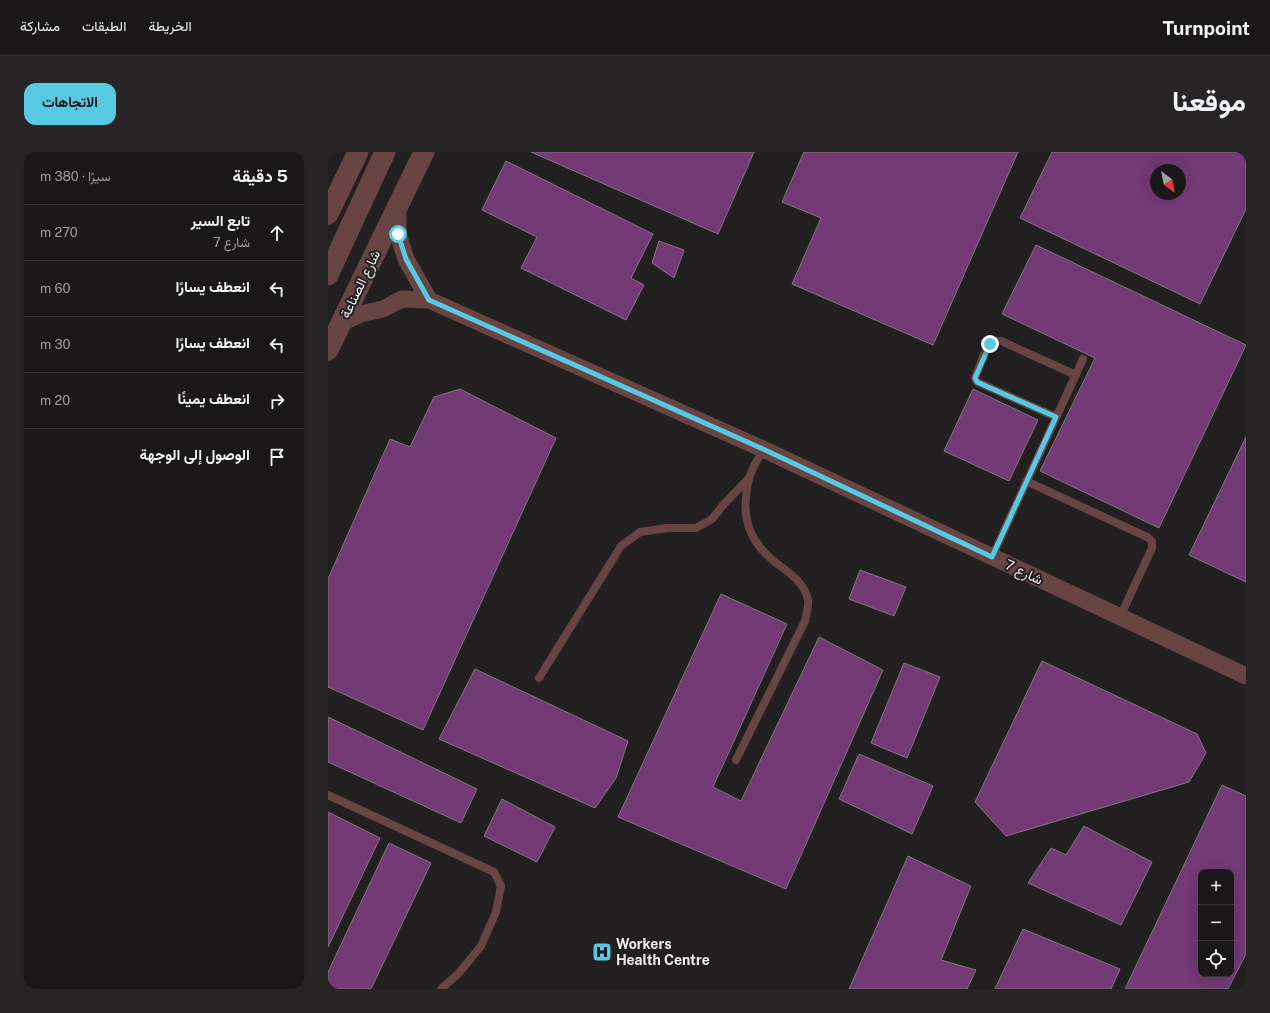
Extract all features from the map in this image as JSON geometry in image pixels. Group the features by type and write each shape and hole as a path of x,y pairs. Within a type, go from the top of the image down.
{"street":[{"path":"328,214 358,152"},
{"path":"328,276 385,152"},
{"name":"شارع الصناعة","path":"328,350 334,318 398,208 424,152"},
{"path":"328,197 349,173"},
{"path":"398,208 398,234 406,259 429,300"},
{"name":"شارع 7","path":"334,318 383,309 402,299 429,300 763,449 1246,676"}],"lane":[{"path":"1056,417 977,382 975,378 987,347 994,341 1001,341 1076,375"},
{"path":"992,557 1083,359"},
{"path":"539,678 621,546 640,532 667,528 696,528 712,519 749,478 763,449"},
{"path":"736,760 805,621 808,600 802,585 791,574 765,555 748,531 746,511 749,478"},
{"path":"1026,481 1147,536 1152,541 1152,548 1120,617"},
{"path":"328,796 494,872 501,886 496,912 481,946 460,973 441,989"}],"building":[{"path":"531,152 754,152 718,234"},
{"path":"804,152 1018,152 933,345 792,284 821,218 782,202"},
{"path":"1052,152 1246,152 1246,209 1200,304 1020,218"},
{"path":"506,161 653,234 631,278 644,285 626,320 521,268 537,237 482,210"},
{"path":"659,241 684,250 674,278 652,263"},
{"path":"1036,245 1246,345 1159,528 1040,471 1095,358 1002,314"},
{"path":"460,389 556,438 423,730 328,687 328,579 390,439 410,447 434,397"},
{"path":"973,389 1038,420 1009,481 944,451"},
{"path":"1246,437 1246,582 1189,555"},
{"path":"860,570 906,587 894,616 849,599"},
{"path":"721,594 787,624 713,787 741,801 819,637 883,670 786,889 618,817"},
{"path":"1042,661 1197,734 1206,753 1189,782 1006,836 975,802"},
{"path":"904,663 940,677 907,758 871,743"},
{"path":"475,669 628,741 616,778 595,808 439,739"},
{"path":"328,717 477,789 461,823 328,762"},
{"path":"859,754 933,786 912,834 839,799"},
{"path":"1222,785 1246,796 1246,954 1228,989 1125,989"},
{"path":"502,799 555,827 537,862 484,836"},
{"path":"328,812 380,838 328,947"},
{"path":"1084,826 1152,862 1121,925 1028,883 1051,848 1066,855"},
{"path":"389,843 431,863 371,989 335,989 328,986 328,972"},
{"path":"908,856 971,886 941,960 976,970 967,989 849,989"},
{"path":"1023,929 1120,969 1111,989 995,989"}],"place":[{"name":"Workers Health Centre","path":"602,952"}],"route":[{"path":"398,234 406,259 429,300 763,449 992,557 1056,417 977,382 975,378 987,347 990,344"}]}
